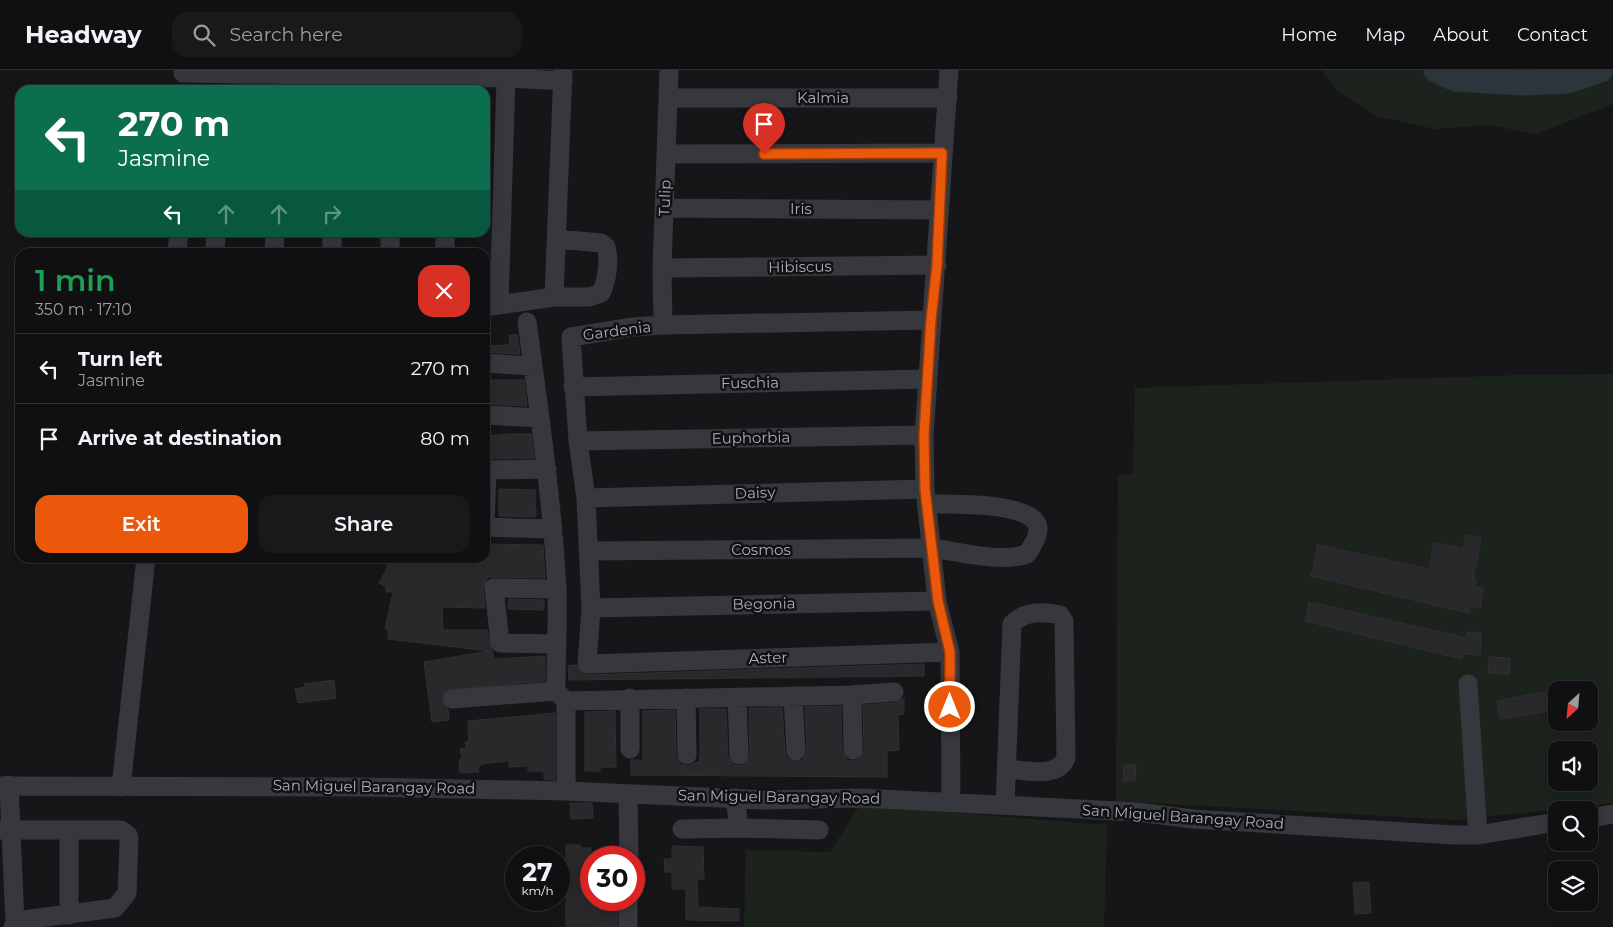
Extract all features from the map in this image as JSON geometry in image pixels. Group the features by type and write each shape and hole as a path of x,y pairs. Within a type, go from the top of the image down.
{"street":[{"name":"Tulip","path":"663,326 662,268 668,70"},
{"path":"949,70 924,435 926,496 938,601 950,652 950,802"},
{"path":"506,74 492,306 554,297 589,297 601,293 605,284 606,246 601,243 557,239"},
{"path":"183,78 450,79 506,74 563,75 554,297"},
{"name":"Kalmia","path":"668,98 948,98"},
{"path":"666,154 942,153"},
{"name":"Iris","path":"664,208 938,210"},
{"name":"Hibiscus","path":"662,268 937,265"},
{"name":"Gardenia","path":"587,664 591,608 589,551 586,498 573,386 571,337 633,327 931,320"},
{"path":"527,322 547,469 557,589 556,644 566,791"},
{"path":"490,363 533,366"},
{"name":"Fuschia","path":"573,386 927,379"},
{"path":"490,416 540,418"},
{"name":"Euphorbia","path":"578,441 924,435"},
{"path":"490,470 547,469"},
{"name":"Daisy","path":"586,498 926,496 995,505 1033,519 1038,529 1031,548 1027,554 1020,556 981,555 933,548"},
{"path":"490,526 552,529"},
{"name":"Cosmos","path":"589,551 933,548"},
{"path":"121,787 145,563"},
{"path":"556,644 500,643 494,588 557,589"},
{"name":"Begonia","path":"591,608 938,601"},
{"path":"1005,805 1012,624 1018,618 1031,613 1060,615 1064,621 1066,758 1063,766 1058,770 1007,768"},
{"name":"Aster","path":"587,664 950,652"},
{"path":"1468,684 1478,834"},
{"path":"452,700 561,696 737,698 894,692"},
{"path":"852,695 854,750"},
{"path":"793,696 796,751"},
{"path":"630,698 630,749"},
{"path":"686,698 687,755"},
{"path":"737,698 739,755"},
{"name":"San Miguel Barangay Road","path":"4,786 121,787 206,785 566,791 767,800 860,798 1137,812 1193,818 1455,836 1548,823"},
{"path":"4,786 5,830 14,925 23,920 115,908 124,900 127,893 129,840 128,835 121,830 5,830"},
{"path":"628,794 629,846"},
{"path":"735,798 739,828"},
{"path":"1598,816 1613,814"},
{"path":"682,829 820,830"},
{"path":"69,830 69,915"},
{"path":"628,911 628,927"}],"shaded area":[{"path":"1321,70 1613,70 1613,104 1536,134 1489,125 1435,129 1376,116 1339,92"},
{"path":"1613,374 1613,803 1598,805 1598,801 1548,801 1548,810 1456,820 1116,801 1118,475 1133,474 1135,388 1518,375"},
{"path":"860,805 1107,825 1104,927 744,927 746,850 830,852"}],"building":[{"path":"517,334 520,354 490,352 490,346 510,345 509,336"},
{"path":"490,380 524,380 527,406 490,404"},
{"path":"531,434 534,458 490,459 490,436"},
{"path":"499,489 535,490 536,517 499,516"},
{"path":"1466,535 1481,538 1473,579 1476,579 1475,587 1483,588 1480,608 1470,606 1469,613 1311,576 1318,545 1429,569 1434,543 1463,549"},
{"path":"490,544 543,545 545,578 488,577 483,589 485,608 442,607 443,630 487,630 494,659 545,656 545,681 446,690 441,700 448,709 449,720 432,722 424,662 490,651 388,639 389,630 385,629 393,592 386,592 386,587 379,583 387,569 387,563 490,563"},
{"path":"509,599 544,600 544,610 508,609"},
{"path":"1309,602 1466,638 1467,632 1481,633 1480,655 1463,654 1462,659 1305,621"},
{"path":"1489,657 1510,658 1509,674 1488,673"},
{"path":"924,664 924,676 569,680 568,666 576,665 581,673 587,675"},
{"path":"334,680 336,698 298,703 295,689 305,687 304,684"},
{"path":"1548,691 1548,711 1501,719 1497,701"},
{"path":"904,698 904,714 898,715 899,750 887,751 887,777 631,775 631,760 643,760 643,711 675,710 676,756 681,765 688,766 700,761 700,709 726,709 728,756 733,765 739,766 745,764 750,755 749,708 782,708 785,752 787,758 796,762 803,760 807,751 805,707 841,706 842,751 847,760 854,761 859,759 864,750 863,705 895,703"},
{"path":"615,711 616,767 600,767 600,771 585,771 585,712"},
{"path":"555,713 555,780 544,779 544,771 528,771 528,766 509,767 509,761 482,764 478,767 479,772 460,773 459,760 462,759 460,749 467,748 465,742 469,742 468,721"},
{"path":"1124,765 1136,765 1135,781 1123,781"},
{"path":"570,803 592,803 593,818 571,819"},
{"path":"580,845 580,911 617,911 617,927 566,927 566,911 570,911 570,846 566,846"},
{"path":"672,846 703,847 704,879 697,879 698,907 739,909 739,921 686,920 686,889 672,889 672,872 665,872 664,859 672,859"},
{"path":"1369,882 1371,913 1355,914 1353,883"}],"waterway":[{"path":"1436,70 1455,79 1523,83 1568,81 1601,70"}],"route":[{"path":"764,154 942,153 937,265 931,320 924,435 925,489 938,601 950,652 950,707"}]}
